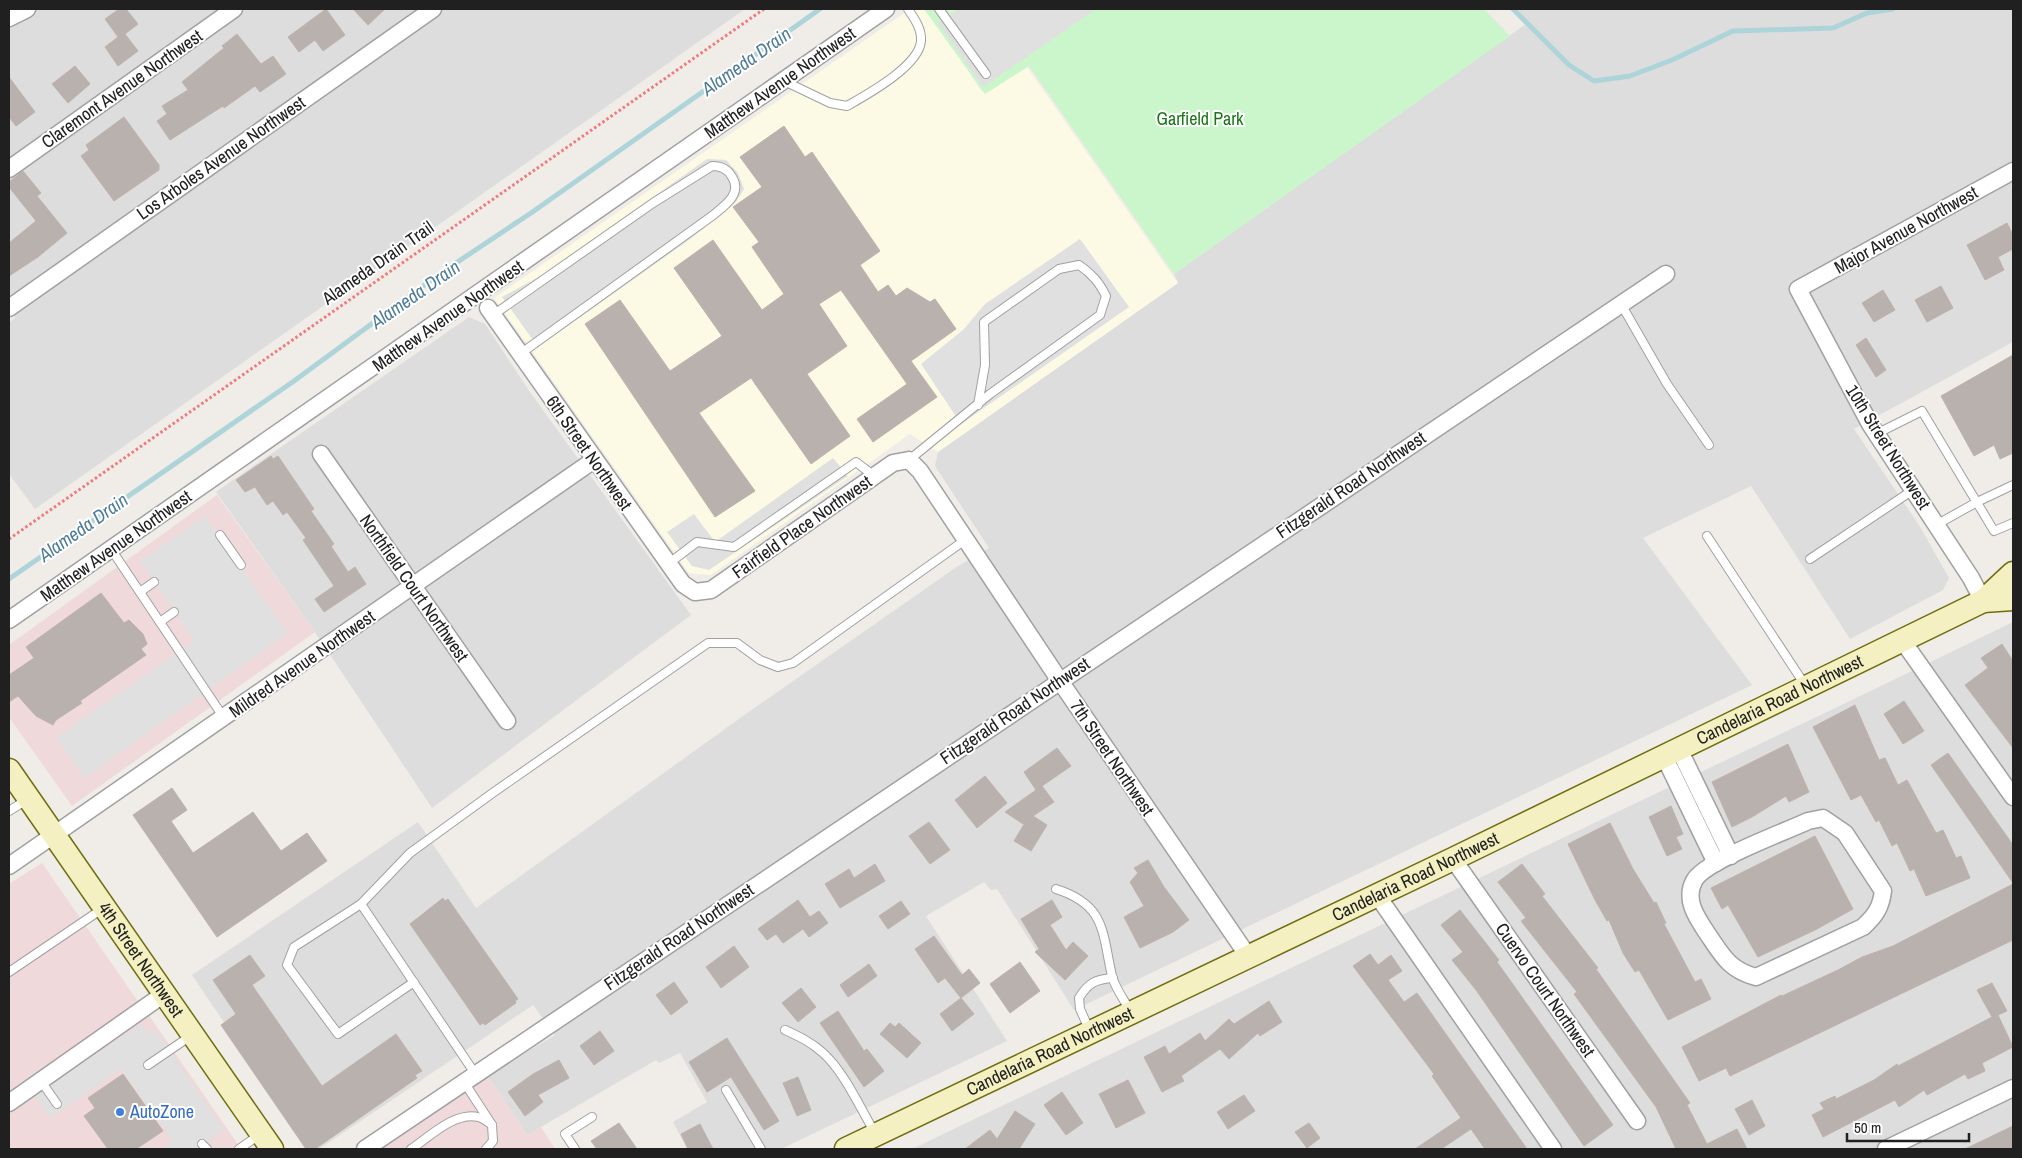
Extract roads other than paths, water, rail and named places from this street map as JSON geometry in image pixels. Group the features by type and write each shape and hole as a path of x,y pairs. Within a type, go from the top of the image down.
{"main road":[{"name":"Candelaria Road Northwest","path":"846,1149 1453,859 1983,602 2013,573"},
{"name":"Candelaria Road Northwest","path":"1983,602 2013,599"},
{"name":"4th Street Northwest","path":"9,770 266,1141"}],"street":[{"path":"9,18 27,9"},
{"name":"Claremont Avenue Northwest","path":"9,169 234,9"},
{"name":"Los Arboles Avenue Northwest","path":"9,308 433,9"},
{"name":"Matthew Avenue Northwest","path":"9,620 886,9"},
{"name":"Major Avenue Northwest","path":"1798,289 2013,170"},
{"name":"Fitzgerald Road Northwest","path":"371,1147 470,1078 1666,274"},
{"name":"10th Street Northwest","path":"1798,289 1876,434 1971,578 1983,602"},
{"name":"6th Street Northwest","path":"491,312 682,584 695,592"},
{"name":"Northfield Court Northwest","path":"321,454 507,721"},
{"name":"Mildred Avenue Northwest","path":"9,866 594,460"},
{"name":"7th Street Northwest","path":"909,460 920,471 1060,681 1248,956"},
{"name":"Fairfield Place Northwest","path":"695,592 711,590 893,463 909,460"},
{"path":"1902,640 2013,797"},
{"path":"1672,752 1731,856"},
{"path":"1672,752 1716,863"},
{"path":"1823,818 1844,833 1883,890 1881,905 1875,916 1863,927 1756,977 1745,974 1730,966 1693,913 1690,901 1694,881 1707,867 1716,863 1808,821 1823,818"},
{"name":"Cuervo Court Northwest","path":"1453,859 1637,1121"},
{"path":"1377,895 1552,1149"},
{"path":"9,1103 164,994"},
{"path":"1886,1149 2013,1088"}],"lane":[{"path":"784,80 830,103 847,106 908,64 918,54 921,39 918,26 908,9"},
{"path":"939,9 986,74"},
{"path":"491,312 712,166 728,171 734,178 737,187 734,194 712,216 520,354"},
{"path":"909,460 1050,350 1100,315 1106,296 1100,284 1090,273 1079,265 1059,269 984,322 985,365 978,405"},
{"path":"1621,304 1667,384 1709,446"},
{"path":"1876,434 1922,411 1994,531 2013,523"},
{"path":"668,564 697,542 734,548 856,462 874,476"},
{"path":"1936,525 1977,502 2013,485"},
{"path":"1810,559 1913,490"},
{"path":"220,535 241,565"},
{"path":"1707,536 1807,687"},
{"path":"414,982 338,1034 287,965 294,948 361,904 410,853 708,643 737,643 760,660 778,667 793,663 965,540"},
{"path":"111,550 224,718"},
{"path":"140,592 154,582"},
{"path":"160,622 174,612"},
{"path":"9,811 28,798"},
{"path":"1056,889 1072,894 1087,903 1095,915 1109,954 1113,978 1131,1012"},
{"path":"361,904 414,982 470,1078 492,1125 493,1141 486,1149"},
{"path":"9,972 104,908"},
{"path":"1090,1032 1080,1009 1079,998 1090,983 1098,979 1113,978"},
{"path":"786,1030 807,1040 823,1052 838,1070 876,1134"},
{"path":"148,1065 192,1035"},
{"path":"41,1081 57,1104"},
{"path":"726,1090 761,1149"},
{"path":"411,1149 451,1122 464,1117 478,1117 492,1125"},
{"path":"575,1149 565,1134 592,1117"},
{"path":"239,1149 266,1141"}],"waterway":[{"name":"Alameda Drain","path":"9,579 294,381 438,275 531,213 820,9"},
{"path":"1513,9 1569,65 1594,81 1630,76 1672,60 1733,31 1833,28 1867,13 1893,9"}],"place":[{"name":"AutoZone","path":"120,1112"}],"park label":[{"name":"Garfield Park","path":"1200,119"}]}
